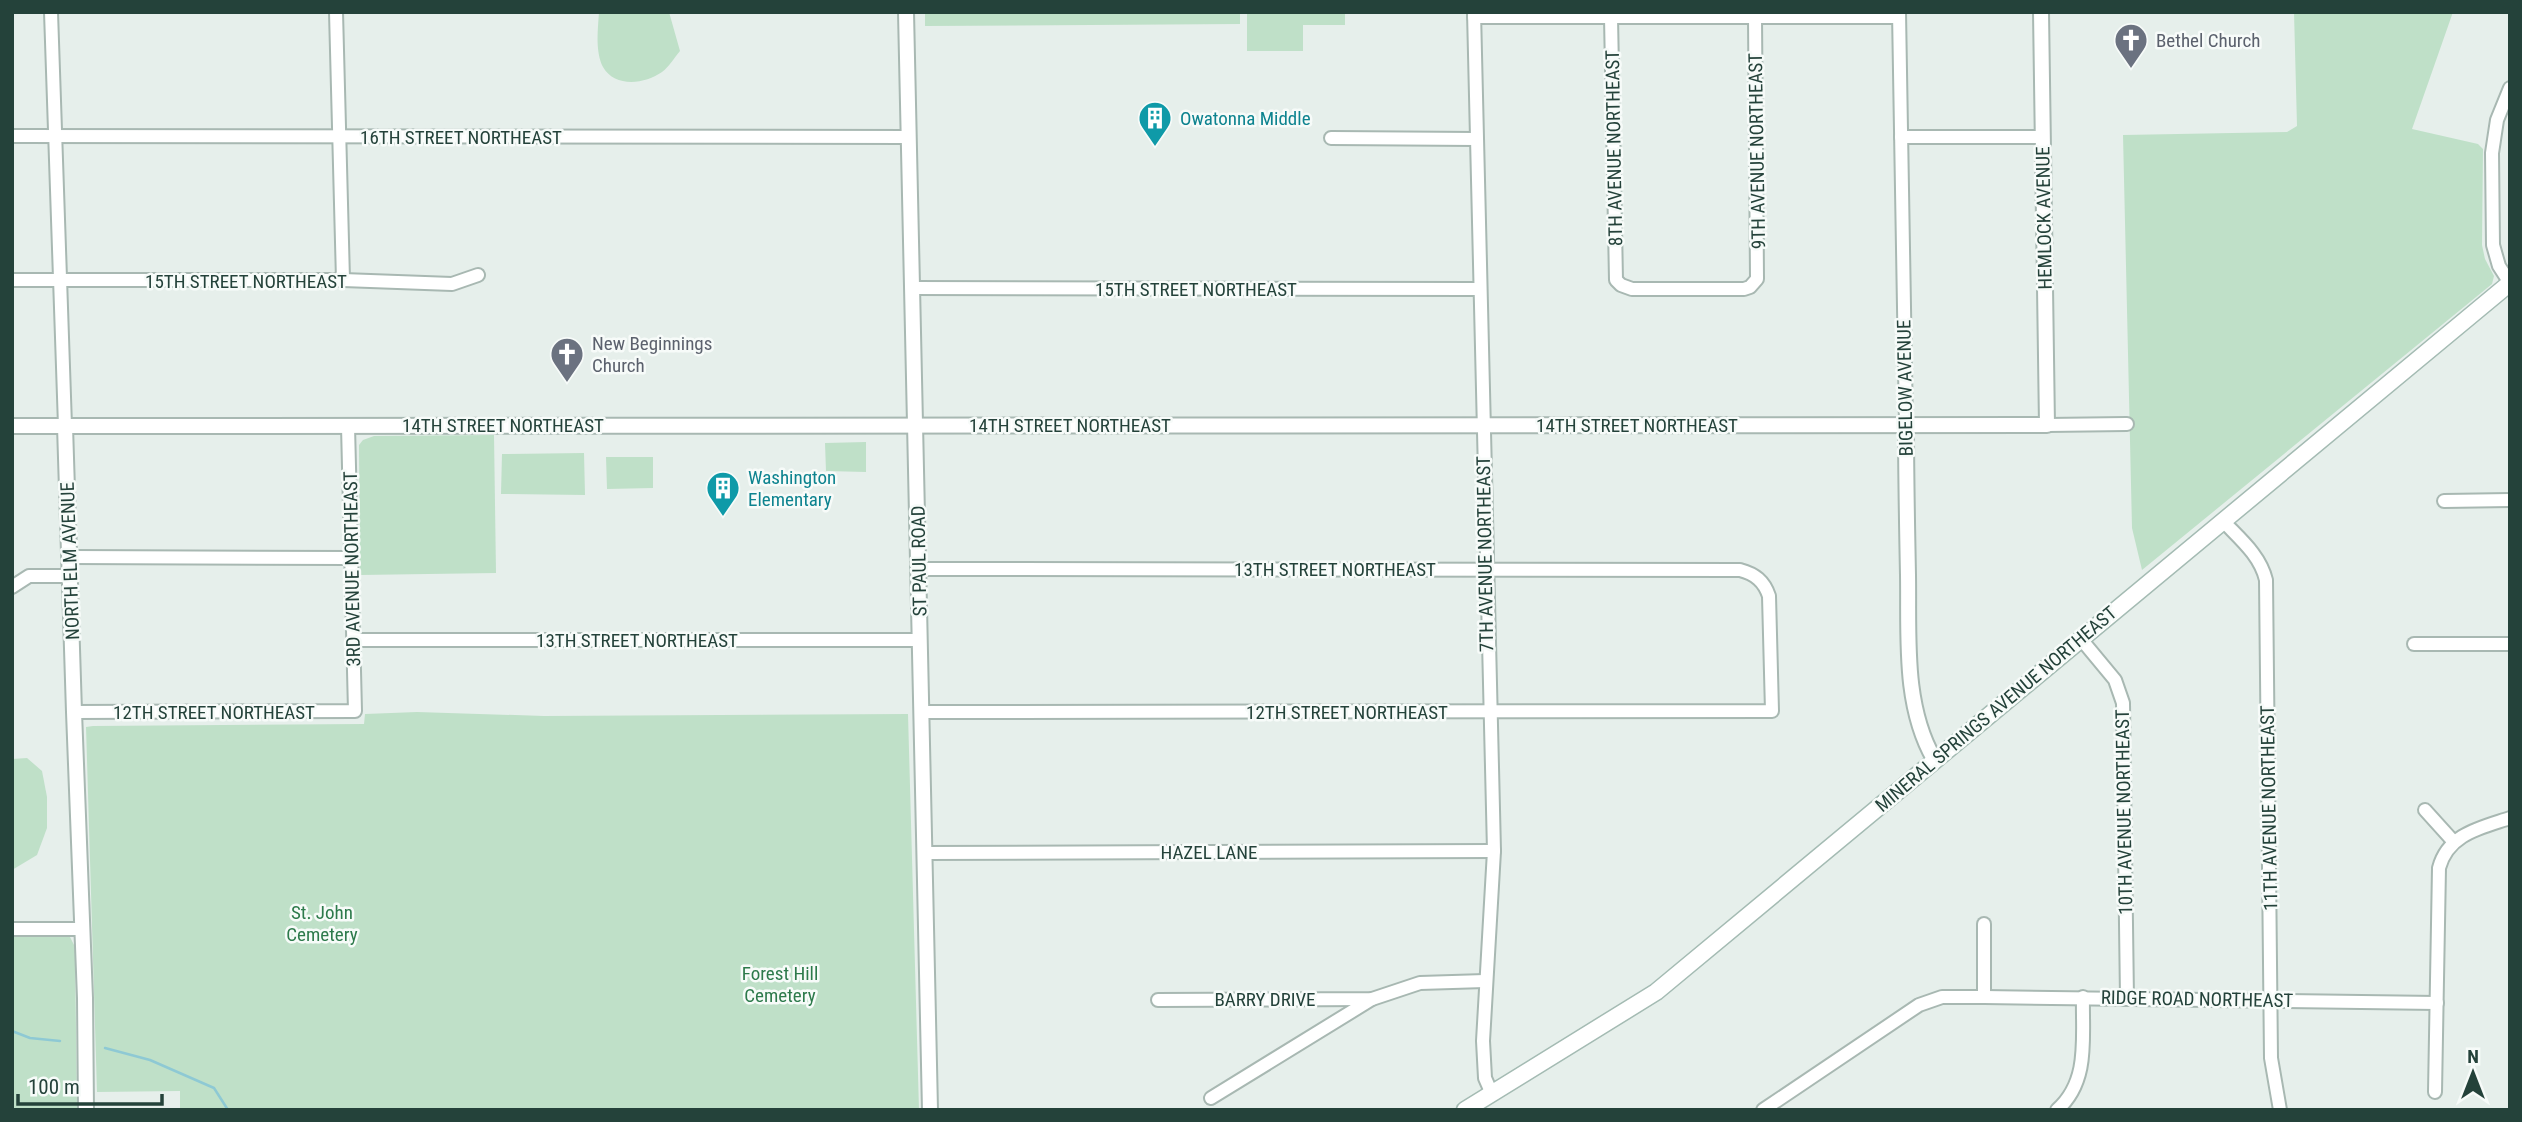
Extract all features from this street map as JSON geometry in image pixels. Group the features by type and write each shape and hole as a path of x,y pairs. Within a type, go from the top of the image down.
{"main road":[{"name":"MINERAL SPRINGS AVENUE NORTHEAST","path":"1465,1110 1656,992 2510,283"}],"street":[{"name":"NORTH ELM AVENUE","path":"51,12 83,929 86,1110"},
{"path":"335,12 343,280"},
{"name":"ST PAUL ROAD","path":"906,12 930,1110"},
{"name":"HEMLOCK AVENUE","path":"2041,12 2047,425"},
{"path":"1474,14 1611,17 1899,15"},
{"name":"7TH AVENUE NORTHEAST","path":"1474,14 1494,851 1485,981 1484,1066 1485,1079 1492,1094"},
{"name":"BIGELOW AVENUE","path":"1899,15 1910,671 1916,717 1924,742 1934,760"},
{"name":"8TH AVENUE NORTHEAST","path":"1611,17 1616,280 1632,289 1744,289 1754,284"},
{"name":"9TH AVENUE NORTHEAST","path":"1754,284 1759,273 1755,17"},
{"path":"2510,88 2497,120 2492,153 2493,245 2499,266 2510,283"},
{"name":"16TH STREET NORTHEAST","path":"12,136 909,137"},
{"path":"1901,137 2043,137"},
{"path":"1331,138 1476,139"},
{"name":"15TH STREET NORTHEAST","path":"12,280 343,280 452,284 478,275"},
{"name":"15TH STREET NORTHEAST","path":"912,288 1479,289"},
{"name":"14TH STREET NORTHEAST","path":"12,426 2127,424"},
{"name":"3RD AVENUE NORTHEAST","path":"348,426 355,711"},
{"path":"2444,500 2510,500"},
{"name":"11TH AVENUE NORTHEAST","path":"2223,521 2256,556 2263,567 2266,580 2271,1058 2280,1110"},
{"path":"70,556 352,558"},
{"name":"13TH STREET NORTHEAST","path":"919,569 1740,570 1752,573 1762,582 1769,596 1772,711"},
{"path":"12,587 29,576 71,576"},
{"name":"10TH AVENUE NORTHEAST","path":"2081,639 2115,680 2123,703 2127,998"},
{"name":"13TH STREET NORTHEAST","path":"354,640 920,640"},
{"path":"2414,645 2510,643"},
{"name":"12TH STREET NORTHEAST","path":"74,712 355,711"},
{"name":"12TH STREET NORTHEAST","path":"922,712 1772,711"},
{"path":"2425,810 2453,841"},
{"path":"2435,1093 2439,869 2442,858 2453,841 2469,832 2510,818"},
{"name":"HAZEL LANE","path":"925,853 1494,851"},
{"path":"1984,924 1984,997"},
{"path":"12,929 83,929"},
{"name":"BARRY DRIVE","path":"1211,1098 1372,999 1420,983 1485,981"},
{"name":"RIDGE ROAD NORTHEAST","path":"1763,1110 1782,1105 1919,1005 1942,997 2437,1003"},
{"path":"2057,1110 2067,1100 2081,1068 2083,997"},
{"name":"BARRY DRIVE","path":"1158,1000 1372,999"}],"green space":[{"path":"599,12 669,12 680,51 667,68 655,76 631,82 615,78 603,67 599,54"},
{"path":"925,12 1240,12 1240,24 925,26"},
{"path":"1247,12 1345,12 1345,25 1303,25 1303,51 1247,51"},
{"path":"2294,12 2453,12 2412,129 2478,144 2483,149 2482,245 2485,259 2494,276 2492,284 2142,570 2132,528 2123,135 2287,132 2297,126"},
{"path":"494,435 496,573 360,575 359,445 363,440 374,436"},
{"path":"866,442 866,472 826,471 825,443"},
{"path":"584,453 585,495 501,494 502,454"},
{"path":"606,457 653,457 653,488 607,489"},
{"path":"417,712 544,716 908,714 919,1110 180,1110 180,1091 97,1092 86,727 364,724 365,714"},
{"path":"27,758 42,771 47,797 47,828 37,855 12,870 12,759"},
{"path":"12,935 69,935 75,947 77,1110 12,1110"}],"waterway":[{"path":"12,1031 30,1038 60,1041"},
{"path":"105,1048 150,1060 214,1088 228,1110"}],"place":[{"name":"Bethel Church","path":"2131,70"},
{"name":"Owatonna Middle","path":"1155,148"},
{"name":"New Beginnings Church","path":"567,384"},
{"name":"Washington Elementary","path":"723,518"}],"park label":[{"name":"St. John Cemetery","path":"322,923"},
{"name":"Forest Hill Cemetery","path":"780,984"}]}
